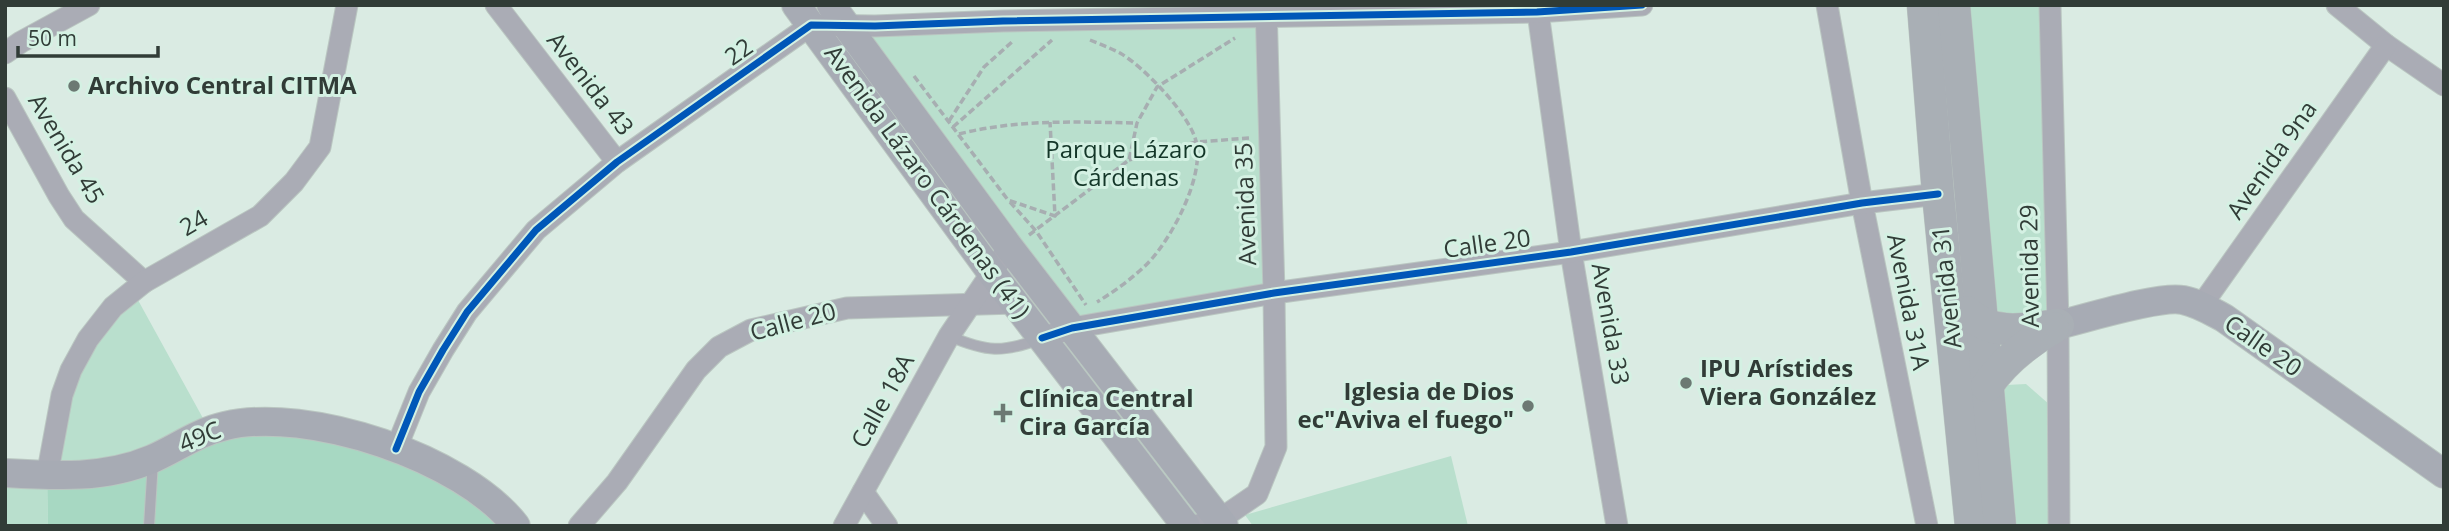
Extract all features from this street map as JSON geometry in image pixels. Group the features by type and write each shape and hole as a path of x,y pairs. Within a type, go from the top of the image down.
{"main road":[{"name":"Avenida 31","path":"1923,5 1938,194 1962,286 1981,325 2000,526"},
{"name":"Avenida 31","path":"1954,5 1971,526"},
{"name":"Avenida Lázaro Cárdenas (41)","path":"804,15 991,272 1186,526"},
{"name":"Avenida Lázaro Cárdenas (41)","path":"839,15 949,136 1009,247 1069,325 1212,524"},
{"path":"1962,286 2007,309 2036,311 2058,325"},
{"name":"Calle 20","path":"2058,325 2154,302 2180,299 2201,306 2224,318 2444,474"},
{"path":"1981,325 2022,330 2058,325"},
{"path":"1987,386 1998,369 2035,339 2058,325"},
{"name":"49C","path":"5,473 47,476 108,473 153,458 195,436 224,426 283,421 312,425 396,449 443,469 494,503 516,526"}],"street":[{"path":"5,53 89,5"},
{"name":"24","path":"47,476 62,395 71,370 88,339 113,307 144,282 260,216 294,182 320,147 347,5"},
{"name":"Avenida 43","path":"496,5 617,162"},
{"path":"804,15 1003,13 1035,21 1266,12 1642,5"},
{"name":"Avenida 31A","path":"1827,5 1862,204 1927,526"},
{"name":"Avenida 29","path":"2050,5 2058,325 2059,526"},
{"path":"2337,5 2386,45 2444,85"},
{"name":"Avenida 33","path":"1537,9 1571,251 1617,526"},
{"name":"Avenida 35","path":"1212,524 1257,494 1276,447 1275,293 1266,12"},
{"name":"22","path":"396,449 419,392 467,312 536,230 617,162 804,15"},
{"name":"Avenida 9na","path":"2201,306 2386,45"},
{"name":"Avenida 45","path":"5,98 74,219 144,282"},
{"name":"Calle 20","path":"1042,338 1069,325 1938,194"},
{"path":"970,304 1009,247"},
{"name":"Calle 20","path":"579,526 617,482 696,370 719,347 751,330 847,308 1015,303"},
{"name":"Calle 18A","path":"844,526 949,336 970,304"},
{"path":"863,492 887,526"}],"lane":[{"path":"949,336 976,348 1013,349 1042,338"},
{"path":"149,526 153,458"}],"path":[{"path":"1129,160 1137,122 1157,87 1266,12"},
{"path":"1035,21 984,67 949,121 949,136 1008,200 1055,216"},
{"path":"1069,325 1150,261 1171,230 1192,189 1197,168 1196,142 1176,106 1144,72 1121,54 1082,37"},
{"path":"949,136 1054,39"},
{"path":"908,68 949,121"},
{"path":"1050,122 1055,216"},
{"path":"949,136 992,125 1137,122"},
{"path":"1009,247 1036,231 1129,160 1196,142 1270,136"}],"green space":[{"path":"1954,5 2050,5 2058,325 1998,329"},
{"name":"Parque Lázaro Cárdenas","path":"1267,18 1274,293 1073,328 1224,526 1186,526 804,28"},
{"path":"133,291 210,431 47,476 48,526 5,526 5,473 47,475 62,395"},
{"path":"2026,384 2058,412 2059,526 2000,526 1987,386"},
{"path":"224,426 379,444 516,526 48,525 47,476"},
{"path":"1451,456 1468,526 1253,526 1245,515"}],"cycle path":[{"path":"396,449 419,392 467,312 536,230 617,162 811,25 875,26 1003,21 1537,12 1642,5"},
{"path":"1042,338 1072,328 1274,293 1571,252 1862,203 1938,194"}],"place":[{"name":"Archivo Central CITMA","path":"74,86"},
{"name":"IPU Arístides Viera González","path":"1686,383"},
{"name":"Iglesia de Dios ec\"Aviva el fuego\"","path":"1528,406"},
{"name":"Clínica Central Cira García","path":"1003,413"}]}
